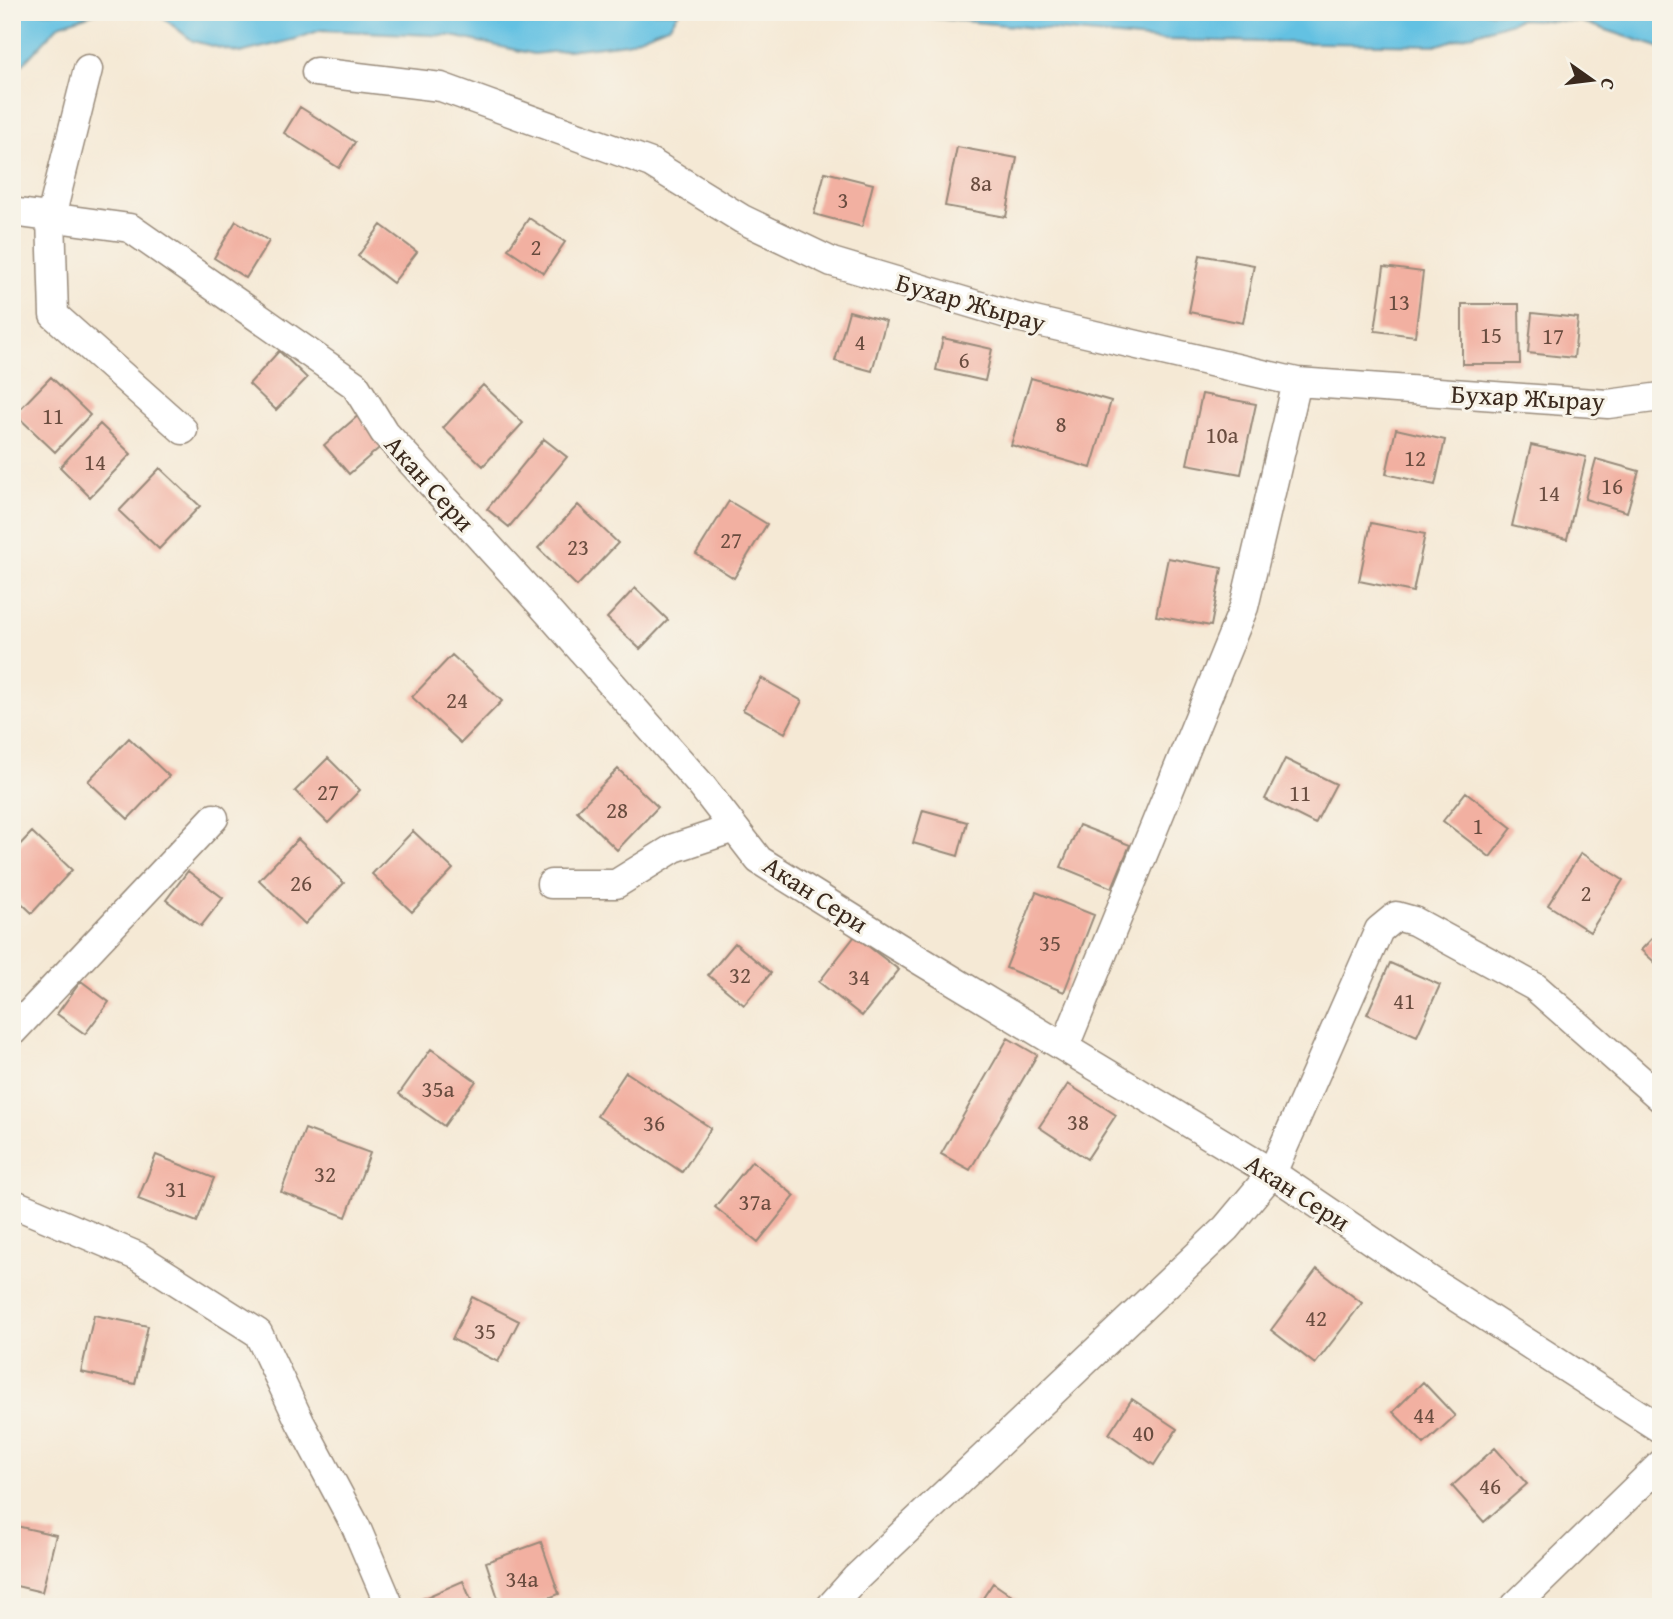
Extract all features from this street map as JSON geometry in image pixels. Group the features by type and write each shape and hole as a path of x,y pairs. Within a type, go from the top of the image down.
{"street":[{"path":"88,69 51,217 54,315 183,430"},
{"name":"Бухар Жырау","path":"316,72 441,87 651,163 742,219 832,262 1017,317 1297,382 1608,404 1661,397"},
{"name":"Акан Сери","path":"12,212 130,228 355,385 384,432 701,785 759,860 1272,1173 1434,1283 1661,1429"},
{"path":"1065,1046 1244,607 1297,382"},
{"path":"12,1032 214,818"},
{"path":"551,884 616,884 674,848 734,828"},
{"path":"830,1607 855,1579 1226,1228 1272,1173 1380,930 1396,916 1415,921 1535,988 1661,1098"},
{"path":"12,1203 137,1256 258,1332 300,1422 356,1527 390,1607"},
{"path":"1514,1607 1661,1464"}],"water":[{"path":"12,12 98,12 59,25 23,64 12,67"},
{"path":"153,12 679,12 670,25 627,43 534,54 452,36 321,30 240,53 193,41"},
{"path":"871,12 1661,12 1661,48 1582,22 1521,19 1438,45 1158,40"}],"building":[{"path":"300,107 355,142 339,168 284,133"},
{"path":"957,147 1017,158 1006,217 945,206"},
{"path":"825,172 873,184 862,227 814,214"},
{"path":"529,218 565,242 544,273 508,249"},
{"path":"236,221 269,241 246,278 214,258"},
{"path":"381,225 417,252 393,283 358,256"},
{"path":"1200,255 1254,265 1243,323 1189,312"},
{"path":"1384,267 1423,272 1415,336 1375,331"},
{"path":"1462,304 1519,304 1520,364 1462,364"},
{"path":"849,311 886,321 872,371 835,361"},
{"path":"1532,313 1578,318 1574,358 1528,353"},
{"path":"943,338 992,349 985,381 936,370"},
{"path":"279,351 307,378 276,410 249,384"},
{"path":"51,377 90,415 55,452 15,414"},
{"path":"1031,378 1111,401 1091,468 1011,445"},
{"path":"483,385 523,423 483,466 443,428"},
{"path":"1202,394 1256,404 1241,474 1187,464"},
{"path":"360,414 385,443 349,474 324,445"},
{"path":"100,424 131,454 90,497 60,467"},
{"path":"1396,429 1445,440 1435,485 1386,474"},
{"path":"544,439 567,457 509,527 487,509"},
{"path":"1531,445 1586,457 1567,539 1512,526"},
{"path":"1596,459 1639,471 1627,512 1585,499"},
{"path":"160,468 200,506 159,549 119,511"},
{"path":"729,501 767,524 734,578 696,554"},
{"path":"578,505 618,543 577,586 538,548"},
{"path":"1371,523 1425,534 1413,592 1359,581"},
{"path":"1168,558 1222,568 1211,626 1156,616"},
{"path":"635,588 668,620 640,649 607,618"},
{"path":"452,655 502,701 461,743 412,697"},
{"path":"761,678 802,701 785,733 743,710"},
{"path":"129,738 169,776 128,819 88,781"},
{"path":"328,758 360,790 328,823 295,791"},
{"path":"1285,759 1336,784 1315,824 1265,799"},
{"path":"618,769 658,807 617,850 577,811"},
{"path":"1466,792 1512,828 1490,857 1443,821"},
{"path":"923,810 967,822 958,856 913,843"},
{"path":"1079,825 1130,845 1112,888 1061,867"},
{"path":"413,831 453,869 412,912 372,874"},
{"path":"32,832 72,870 32,913 12,894 12,853"},
{"path":"298,839 344,883 305,924 259,880"},
{"path":"1581,853 1623,880 1590,932 1548,905"},
{"path":"188,871 223,898 201,926 166,900"},
{"path":"1036,892 1094,915 1064,992 1006,968"},
{"path":"1661,929 1661,968 1641,950"},
{"path":"855,936 899,970 862,1016 819,982"},
{"path":"735,943 771,973 744,1005 708,975"},
{"path":"1390,963 1440,985 1417,1036 1367,1014"},
{"path":"81,981 109,1002 85,1034 57,1014"},
{"path":"1008,1038 1037,1055 970,1170 941,1154"},
{"path":"431,1049 476,1081 444,1126 399,1094"},
{"path":"626,1072 711,1128 682,1172 597,1116"},
{"path":"1068,1084 1116,1115 1087,1159 1039,1127"},
{"path":"305,1129 370,1153 346,1217 281,1192"},
{"path":"156,1155 214,1178 197,1222 138,1199"},
{"path":"752,1161 795,1196 758,1242 715,1207"},
{"path":"1317,1269 1362,1303 1315,1364 1271,1330"},
{"path":"472,1297 519,1321 498,1362 452,1339"},
{"path":"94,1315 148,1326 135,1384 81,1372"},
{"path":"1423,1382 1455,1416 1424,1444 1393,1412"},
{"path":"1132,1399 1177,1429 1154,1465 1109,1434"},
{"path":"1495,1448 1527,1484 1484,1522 1452,1486"},
{"path":"12,1525 56,1535 42,1592 12,1585"},
{"path":"541,1542 559,1594 525,1607 501,1607 486,1562"},
{"path":"463,1581 474,1607 419,1607 417,1601"},
{"path":"993,1583 1028,1607 977,1607"}]}
